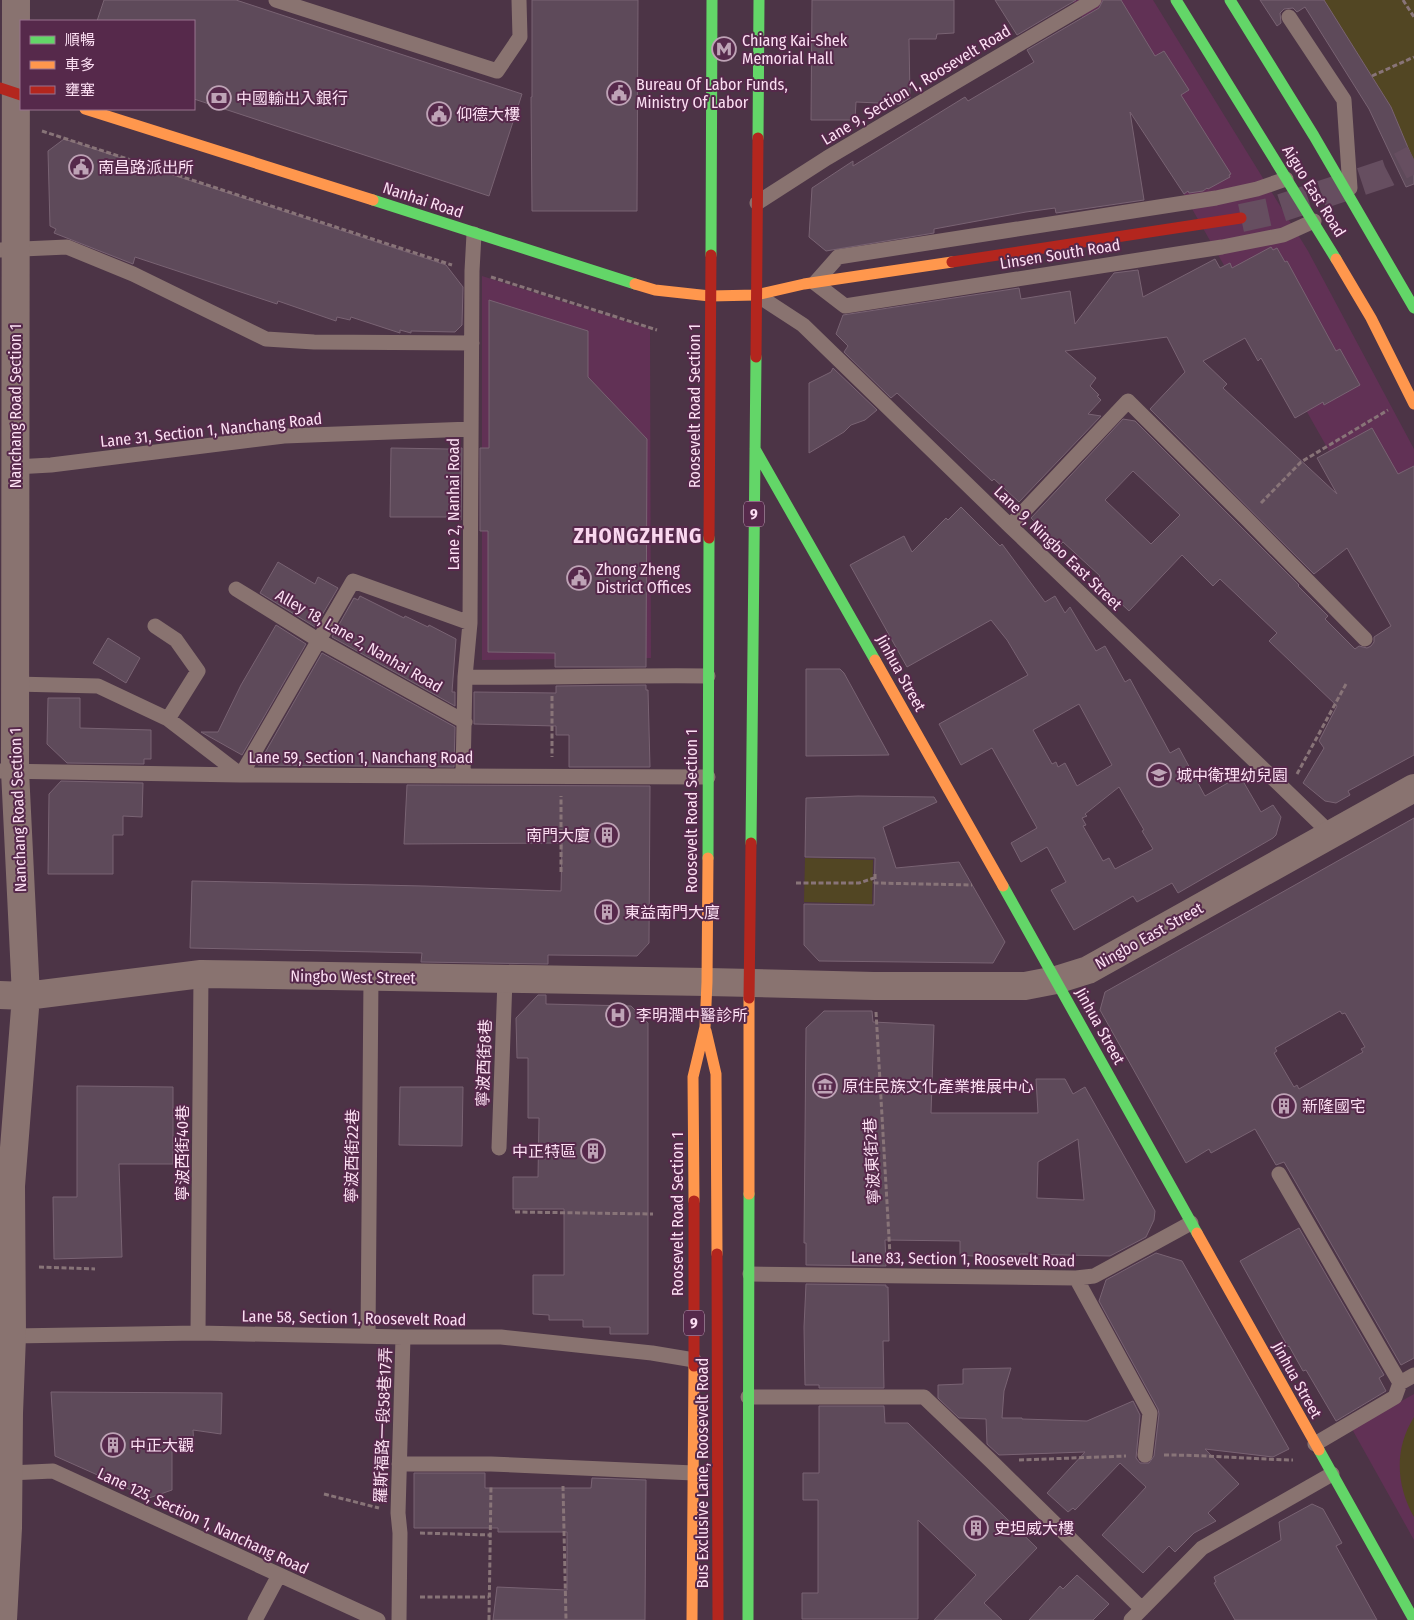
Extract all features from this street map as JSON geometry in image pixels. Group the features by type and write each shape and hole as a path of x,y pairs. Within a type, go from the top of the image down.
{"main road":[{"name":"Roosevelt Road Section 1","path":"692,1620 694,1473 693,1077 705,1027 707,982 712,0"},
{"name":"9","path":"748,1620 750,1274 748,1126 759,0"},
{"name":"Aiguo East Road","path":"1176,0 1286,179 1314,221 1371,318 1412,401"},
{"name":"Aiguo East Road","path":"1230,0 1414,308"},
{"name":"Nanhai Road","path":"88,110 655,290 710,296 756,295"},
{"name":"Linsen South Road","path":"756,295 804,284 1241,218"},
{"name":"Jinhua Street","path":"755,449 1056,980 1414,1620"},
{"name":"Bus Exclusive Lane, Roosevelt Road","path":"705,1027 716,1074 718,1620"}],"street":[{"name":"Nanchang Road Section 1","path":"3,1620 4,1528 9,1472 12,1336 11,1266 6,1186 13,996 7,771 15,684 7,584 15,467 7,250 16,0"},
{"name":"Ningbo East Street","path":"707,982 874,986 1025,986 1056,980 1088,970 1414,788"},
{"name":"Ningbo West Street","path":"13,996 200,974 707,982"}],"lane":[{"path":"276,0 497,71 520,37 519,0"},
{"name":"Lane 9, Section 1, Roosevelt Road","path":"757,203 820,162 1094,0"},
{"path":"1290,17 1344,100 1351,200"},
{"name":"Linsen South Road","path":"1286,179 1257,189 1216,198 838,257 815,283 845,306 1222,247 1283,235 1314,221"},
{"name":"Lane 2, Nanhai Road","path":"463,774 465,677 470,623 472,271 474,234"},
{"path":"7,250 67,248 133,274 266,339 314,342 472,343"},
{"name":"Lane 9, Ningbo East Street","path":"756,295 804,325 1330,834"},
{"path":"1010,526 1128,401 1365,638"},
{"name":"Lane 31, Section 1, Nanchang Road","path":"15,467 51,465 284,436 471,429"},
{"path":"15,684 98,686 168,719 241,774 353,581 470,623"},
{"name":"Alley 18, Lane 2, Nanhai Road","path":"236,589 318,640 465,722"},
{"path":"155,626 176,640 198,671 168,719"},
{"path":"465,677 708,676"},
{"name":"Lane 59, Section 1, Nanchang Road","path":"7,771 708,777"},
{"name":"寧波西街40巷","path":"198,1333 200,974"},
{"name":"寧波西街22巷","path":"368,1336 371,977"},
{"name":"寧波西街8巷","path":"499,1148 505,979"},
{"path":"1278,1174 1400,1383"},
{"name":"Lane 83, Section 1, Roosevelt Road","path":"750,1274 1076,1278 1094,1276 1191,1223"},
{"path":"1076,1278 1150,1413 1145,1455"},
{"name":"Lane 58, Section 1, Roosevelt Road","path":"12,1336 198,1333 501,1337 652,1353 694,1360"},
{"name":"羅斯福路一段58巷17弄","path":"399,1620 400,1533 398,1513 404,1337"},
{"path":"1315,1444 1395,1397 1400,1383 1414,1375"},
{"path":"748,1397 924,1397 1142,1609"},
{"path":"400,1464 491,1464 694,1473"},
{"name":"Lane 125, Section 1, Nanchang Road","path":"9,1472 54,1471 279,1575 347,1613 378,1620"},
{"path":"1131,1620 1202,1548 1332,1474"},
{"path":"255,1620 279,1575"}],"path":[{"path":"1403,0 1414,16"},
{"path":"1372,76 1414,56"},
{"path":"54,135 657,330"},
{"path":"1246,518 1301,462 1412,401"},
{"path":"552,678 561,872"},
{"path":"1284,790 1296,776 1346,684"},
{"path":"796,882 859,883 875,876 875,883 977,885"},
{"name":"寧波東街2巷","path":"874,986 890,1275"},
{"path":"515,1212 653,1214"},
{"path":"11,1266 95,1269"},
{"path":"489,1620 491,1464"},
{"path":"563,1468 566,1620"},
{"name":"羅斯福路一段58巷17弄","path":"324,1494 398,1513"},
{"path":"400,1533 490,1535"},
{"path":"399,1596 489,1597"}],"shaded area":[{"path":"1072,0 1153,0 1308,251 1414,449 1414,601 1161,154"},
{"path":"1321,0 1414,0 1414,171"},
{"path":"482,276 650,329 651,658 482,660"},
{"path":"805,858 873,860 872,904 804,902"},
{"path":"1414,1394 1414,1540 1352,1429"},
{"path":"1414,1417 1414,1517 1408,1505 1401,1480 1400,1454"}],"building":[{"name":"仰德大樓","path":"104,0 236,0 522,94 489,196 195,99 195,20 97,20"},
{"path":"532,0 638,0 637,211 532,211"},
{"path":"812,0 954,0 954,33 937,34 936,39 909,39 910,98 900,104 856,102 855,120 811,120"},
{"path":"995,0 1076,0 1017,35"},
{"path":"1103,0 1121,0 1155,56 1164,51 1189,90 1181,95 1231,174 1229,175 1230,177 1203,191 1189,193 1188,191 1184,194 1130,112 1144,200 1056,213 1055,208 1026,212 934,229 934,233 826,251 809,237 812,188 853,161 853,166 965,97 968,101 1034,62 1027,50 1099,8"},
{"path":"1260,0 1324,0 1391,107 1414,162 1414,184 1406,187 1369,109 1305,7 1297,12 1293,8 1284,9 1280,13 1281,23 1277,26"},
{"path":"64,139 446,265 463,287 462,325 455,332 411,331 411,333 400,330 400,333 351,317 350,320 337,317 336,321 278,301 277,304 135,257 133,264 54,233 56,229 50,226 48,151"},
{"path":"1271,247 1273,250 1277,248 1285,262 1287,261 1336,351 1340,349 1360,385 1324,405 1323,402 1295,418 1261,358 1258,361 1245,338 1203,361 1227,384 1223,388 1337,494 1317,458 1372,428 1398,474 1414,466 1414,755 1348,791 1350,795 1336,803 1325,801 1303,783 1324,748 1319,741 1337,706 1269,641 1277,633 1220,579 1213,586 1182,555 1129,611 1096,580 1100,576 1063,542 1060,545 1031,518 1123,419 1135,421 1299,585 1328,616 1325,619 1355,649 1359,646 1367,648 1371,646 1374,642 1374,637 1391,626 1347,548 1314,574 1150,409 1185,372 1167,337 1065,351 1096,378 1090,386 1099,395 1097,396 1101,400 1088,414 1101,416 1019,502 994,479 992,481 897,393 891,398 844,352 848,346 836,334 843,315 1019,288 1021,299 1070,291 1075,324 1114,273 1138,270 1143,297 1215,259 1220,268 1230,263 1232,268","holes":["1133,471 1180,515 1151,544 1105,500"]},
{"path":"489,300 588,331 588,377 647,439 646,667 555,667 555,653 488,652 488,531 480,531 480,448 489,448"},
{"path":"833,368 877,410 865,420 851,425 844,432 809,453 809,383 831,372"},
{"path":"391,448 462,448 461,520 450,520 450,517 390,517"},
{"path":"961,507 1000,546 1002,544 1045,602 1055,596 1065,613 1070,607 1096,651 1105,646 1125,682 1130,679 1170,753 1179,748 1205,796 1240,776 1261,812 1273,805 1281,817 1276,835 1178,893 1172,883 1137,902 1133,896 1074,930 1051,890 1066,882 1047,847 1021,862 1011,843 1037,828 992,748 961,765 939,724 1028,675 1007,640 991,620 907,667 850,565 904,536 912,552 946,518 948,520","holes":["1079,704 1112,765 1077,786 1065,763 1058,767 1056,762 1052,764 1033,730","1119,787 1153,849 1115,869 1109,858 1103,861 1083,826 1086,825 1082,818 1087,816 1085,814"]},
{"path":"278,562 315,584 318,577 338,588 315,627 260,593"},
{"path":"360,596 404,618 405,616 428,627 429,625 456,639 452,692 455,692 455,706 332,637 354,598 358,600"},
{"path":"276,625 306,644 242,755 201,732 218,732 241,685"},
{"path":"108,638 140,658 126,683 93,663"},
{"path":"322,653 455,727 454,767 258,765"},
{"path":"806,669 840,669 844,673 889,755 806,756"},
{"path":"646,685 646,690 648,690 650,767 569,767 569,735 556,735 556,726 474,724 474,692 556,693 556,686"},
{"path":"48,698 80,698 80,728 151,730 151,759 144,759 144,764 67,763 47,744"},
{"path":"61,781 143,783 142,817 123,816 123,835 113,835 113,874 48,874 49,794"},
{"path":"407,785 650,786 649,943 637,956 548,955 548,964 421,962 422,953 190,948 192,881 561,891 562,843 404,844"},
{"path":"858,796 934,797 937,802 883,827 896,868 959,862 1005,942 993,963 819,961 804,945 804,904 874,905 875,858 805,857 806,798"},
{"name":"新隆國宅","path":"1414,818 1414,1358 1401,1365 1284,1162 1276,1165 1255,1129 1211,1153 1209,1149 1186,1163 1100,1010 1105,992","holes":["1340,1011 1342,1014 1345,1013 1365,1047 1361,1049 1363,1052 1299,1089 1297,1085 1294,1087 1274,1053 1277,1051 1275,1048"]},
{"path":"538,995 546,995 546,1004 631,1006 648,1023 648,1334 610,1334 610,1327 583,1327 583,1320 549,1320 549,1315 533,1314 533,1275 564,1275 564,1209 513,1209 513,1177 538,1177 539,1118 528,1118 528,1058 517,1058 516,1018"},
{"path":"824,1011 872,1011 873,1022 934,1025 931,1113 1038,1113 1036,1079 1065,1079 1073,1094 1085,1087 1155,1211 1154,1220 1146,1237 1110,1256 1020,1254 1020,1257 972,1256 960,1255 960,1241 885,1240 886,1266 806,1265 806,1243 804,1243 806,1028","holes":["1078,1139 1084,1200 1037,1198 1038,1162"]},
{"path":"77,1086 173,1087 173,1164 119,1164 122,1257 54,1259 53,1197 77,1197"},
{"path":"400,1087 463,1087 462,1146 399,1145"},
{"path":"1299,1228 1384,1375 1379,1378 1386,1391 1336,1421 1306,1370 1303,1371 1288,1347 1240,1261"},
{"path":"1156,1253 1182,1261 1289,1449 1273,1457 1205,1449 1239,1484 1208,1513 1216,1521 1194,1533 1175,1552 1169,1546 1143,1573 1102,1535 1146,1487 1120,1463 1075,1510 1073,1508 1068,1512 1047,1493 1085,1452 999,1455 987,1444 986,1419 959,1418 938,1398 938,1385 963,1384 963,1369 1011,1368 1004,1391 1002,1418 1087,1421 1133,1401 1140,1415 1136,1458 1140,1463 1149,1463 1154,1456 1158,1409 1099,1301 1106,1280"},
{"path":"806,1284 886,1285 888,1287 889,1341 883,1341 884,1388 819,1388 819,1385 805,1385 804,1327"},
{"name":"中正大觀","path":"51,1392 222,1393 221,1434 193,1430 194,1445 172,1444 172,1490 149,1498 55,1456"},
{"name":"史坦威大樓","path":"819,1406 884,1406 885,1423 908,1423 1037,1548 984,1603 1002,1620 934,1620 976,1575 918,1520 918,1619 802,1619 802,1593 818,1593 818,1500 803,1500 803,1473 819,1473"},
{"path":"414,1473 485,1473 485,1488 591,1488 592,1478 646,1480 645,1620 493,1620 497,1587 567,1590 567,1532 498,1532 498,1528 414,1528"},
{"path":"1312,1504 1323,1509 1342,1543 1336,1546 1377,1620 1235,1620 1214,1583 1216,1582 1214,1577 1281,1540 1279,1522"},
{"path":"1077,1575 1109,1604 1093,1620 1029,1620 1060,1586 1063,1589"}],"tunnel":[{"path":"1241,218 1269,212 1387,173 1414,159"}],"traffic: fast":[{"path":"711,255 712,0"},
{"path":"758,138 759,0"},
{"path":"1176,0 1336,259"},
{"path":"1230,0 1314,136 1414,308"},
{"path":"373,200 635,284"},
{"path":"751,843 756,357"},
{"path":"755,449 875,660"},
{"path":"708,858 709,538"},
{"path":"1003,886 1197,1233"},
{"path":"748,1620 749,1194"},
{"path":"1319,1450 1414,1620"}],"traffic: slow":[{"path":"88,110 373,200"},
{"path":"1336,259 1371,318 1414,404"},
{"path":"635,284 655,290 710,296 756,295 804,284 952,262"},
{"path":"875,660 1003,886"},
{"path":"694,1201 693,1077 705,1027 708,858"},
{"path":"749,998 749,1194"},
{"path":"706,1031 716,1074 717,1254"},
{"path":"1197,1233 1319,1450"},
{"path":"692,1620 694,1366"}],"traffic: jam":[{"path":"0,88 20,95"},
{"path":"756,357 758,138"},
{"path":"952,262 1241,218"},
{"path":"709,538 711,255"},
{"path":"749,998 751,843"},
{"path":"694,1201 694,1366"},
{"path":"717,1254 718,1620"}],"place":[{"name":"Chiang Kai-Shek Memorial Hall","path":"724,49"},
{"name":"Bureau Of Labor Funds, Ministry Of Labor","path":"619,93"},
{"name":"中國輸出入銀行","path":"219,98"},
{"name":"仰德大樓","path":"439,114"},
{"name":"南昌路派出所","path":"81,167"},
{"name":"Zhong Zheng District Offices","path":"579,578"},
{"name":"城中衛理幼兒園","path":"1159,775"},
{"name":"南門大廈","path":"607,835"},
{"name":"東益南門大廈","path":"607,912"},
{"name":"李明潤中醫診所","path":"618,1015"},
{"name":"原住民族文化產業推展中心","path":"825,1086"},
{"name":"新隆國宅","path":"1284,1106"},
{"name":"中正特區","path":"593,1151"},
{"name":"中正大觀","path":"113,1445"},
{"name":"史坦威大樓","path":"976,1528"}],"district":[{"name":"ZHONGZHENG","path":"638,536"}]}
